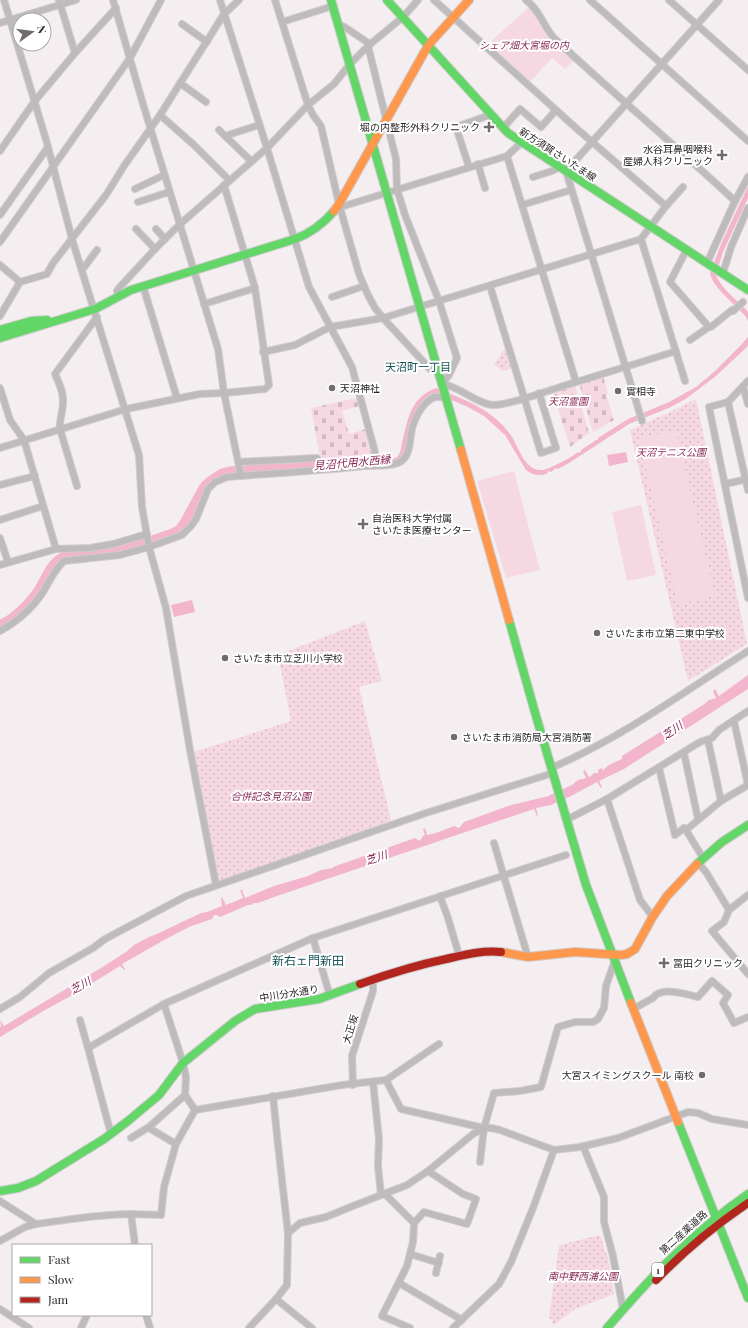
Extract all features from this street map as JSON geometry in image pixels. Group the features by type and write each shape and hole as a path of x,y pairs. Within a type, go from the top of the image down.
{"street":[{"path":"4,0 48,147 72,239 126,409 139,455 142,507 149,547 166,608 190,750 216,885"},
{"path":"0,23 60,2 76,0"},
{"path":"113,0 150,129 218,349 224,393 241,476"},
{"path":"0,242 130,58 161,0"},
{"path":"220,0 309,287 352,367 375,452"},
{"path":"0,316 20,282 47,274 52,264 106,195 124,166 160,115 224,14 239,0"},
{"path":"275,0 308,105 321,126 339,204 357,268 364,286 375,308 383,318 430,369 438,370"},
{"name":"新方須賀さいたま線","path":"387,0 503,128 748,290"},
{"path":"119,296 119,288 179,225 267,148 308,105 334,84 350,64 369,45 403,17 418,0"},
{"path":"434,0 592,142 666,206"},
{"path":"77,486 60,430 59,423 63,403 62,392 55,374 96,313 119,296 131,290 295,239 312,232 319,227 339,204 386,119 429,46 469,0"},
{"path":"526,0 532,4 554,37 626,104 735,201"},
{"path":"590,0 748,142"},
{"path":"669,0 696,26 748,70"},
{"path":"533,177 563,169 592,142 719,0"},
{"path":"60,2 75,53"},
{"path":"282,22 332,3 447,399 529,694 586,885 716,1221 748,1298"},
{"path":"0,151 34,102 75,53 116,8"},
{"path":"182,24 206,42"},
{"path":"339,26 343,26 369,45 396,159 397,189 405,215 439,301 457,358 443,386"},
{"path":"180,83 206,102"},
{"path":"503,128 520,110 541,127 556,110"},
{"path":"160,115 194,145 229,180"},
{"path":"469,167 456,127 490,115"},
{"path":"226,137 259,124"},
{"path":"219,130 251,161"},
{"path":"339,204 344,206 507,156 522,142"},
{"path":"0,215 48,147"},
{"path":"507,156 576,382"},
{"path":"478,164 485,188"},
{"path":"563,169 591,254 642,422"},
{"path":"135,189 164,175"},
{"path":"708,264 735,201 748,177"},
{"path":"0,448 126,409 200,394 265,389 269,385 254,288 224,186"},
{"path":"263,352 295,345 330,327 383,318 420,308 642,239 666,206 683,187"},
{"path":"522,205 571,190"},
{"path":"138,202 169,192"},
{"path":"721,272 748,208"},
{"path":"136,229 155,249"},
{"path":"156,229 165,239"},
{"path":"642,239 685,381"},
{"path":"82,270 97,250"},
{"path":"687,250 670,282 709,327"},
{"path":"0,265 20,282"},
{"path":"143,286 177,398"},
{"path":"332,296 364,286"},
{"path":"490,286 541,453 556,448 539,393"},
{"path":"204,304 254,288"},
{"path":"690,340 711,327 742,303"},
{"path":"0,330 31,321 62,319 96,313"},
{"path":"0,338 62,319"},
{"path":"443,386 450,385 491,405 499,404 525,398 676,351"},
{"path":"746,383 728,402 709,406 746,580 748,598"},
{"path":"746,383 748,404"},
{"path":"0,388 10,420 24,440 56,548"},
{"path":"0,632 15,623 32,607 44,591 57,567 64,562 108,557 149,547 182,535 193,523 208,489 216,482 227,477 330,470 399,463 408,454 413,426 420,409 432,398 438,396 447,399"},
{"path":"728,402 747,479 748,490"},
{"path":"239,462 317,458"},
{"path":"0,485 35,476"},
{"path":"725,484 747,479"},
{"path":"0,520 43,506"},
{"path":"0,565 56,548 90,548 113,544 147,534"},
{"path":"0,538 8,562"},
{"path":"0,1009 20,997 49,973 93,948 105,939 186,896 426,813 553,772 639,721 748,651"},
{"path":"565,817 608,799 700,742 712,738 719,730 748,712"},
{"path":"659,768 675,835 684,828 686,830 721,801 748,785 734,721"},
{"path":"708,740 721,801"},
{"path":"684,753 698,819"},
{"path":"608,799 640,900 653,917"},
{"name":"中川分水通り","path":"0,1191 18,1188 36,1181 77,1157 111,1134 159,1095 183,1063 235,1021 255,1009 268,1006 299,1003 330,996 373,979 431,962 476,952 499,952 528,957 575,952 614,957 627,954 635,949 653,917 676,886 700,861 723,842 747,827"},
{"path":"686,830 706,872 730,910"},
{"path":"494,843 528,957"},
{"path":"88,1048 164,1004 313,938 566,855"},
{"path":"748,895 730,910 724,922 712,931 748,974"},
{"path":"440,896 459,956"},
{"path":"313,938 330,996"},
{"path":"480,1162 484,1128 494,1093 520,1091 541,1087 558,1027 575,1022 593,1022 598,1019 604,1008 606,986 614,957"},
{"name":"大正坂","path":"353,1085 352,1056 373,991 373,979"},
{"path":"633,1008 667,991 698,997 712,981 728,995 723,1002 734,1023 748,1017"},
{"path":"164,1004 183,1063 186,1077 185,1095 195,1110"},
{"path":"80,1020 111,1134"},
{"path":"195,1110 342,1085 353,1085 386,1080 439,1044"},
{"path":"386,1080 401,1109 484,1128 500,1130 554,1150 583,1146 618,1138 688,1112 698,1113 712,1119 748,1125"},
{"path":"373,1082 379,1139 378,1166 383,1195 414,1223"},
{"path":"131,1138 149,1128 185,1095"},
{"path":"249,1328 287,1285 288,1232 273,1096"},
{"path":"0,1242 26,1227 36,1224 112,1214 161,1215 164,1187 176,1144 195,1110"},
{"path":"149,1128 176,1144"},
{"path":"288,1232 300,1224 326,1217 407,1186 484,1128"},
{"path":"583,1146 604,1197 604,1222 623,1309"},
{"path":"454,1328 499,1284 511,1262 554,1150"},
{"path":"410,1328 382,1316 407,1266 413,1242 414,1223 424,1212 467,1224 476,1199 463,1194 428,1171"},
{"name":"第二産業道路","path":"615,1328 674,1262 716,1221 748,1194"},
{"path":"0,1202 36,1224"},
{"name":"第二産業道路","path":"607,1328 670,1257 691,1236 748,1203"},
{"path":"131,1214 135,1244"},
{"path":"410,1254 439,1260 436,1273"},
{"path":"399,1283 462,1320"},
{"path":"276,1299 312,1328"},
{"path":"0,1309 29,1328"},
{"path":"81,1328 87,1316"},
{"path":"146,1316 150,1328"}],"green space":[{"name":"シェア畑大宮堀の内","path":"530,6 550,39 574,60 565,69 552,58 529,83 487,45"},
{"path":"506,346 512,368 503,371 494,365"},
{"path":"603,376 608,393 606,394 614,420 593,432 579,383"},
{"name":"天沼霊園","path":"575,385 589,433 570,447 553,393"},
{"path":"356,398 359,400 360,406 342,411 349,434 366,429 374,453 321,462 311,408"},
{"name":"天沼テニス公園","path":"696,399 747,644 688,681 630,430"},
{"path":"676,430 715,596 678,604 639,439"},
{"path":"514,471 540,570 506,578 477,481"},
{"path":"641,505 656,575 627,581 612,512"},
{"name":"合併記念見沼公園","path":"365,621 382,681 359,687 392,824 219,882 194,752 291,721 278,655"},
{"name":"南中野西浦公園","path":"600,1235 608,1258 614,1294 575,1309 554,1325 549,1317 559,1245"}],"water":[{"path":"748,186 748,198 723,252 716,275 726,290 748,312 748,321 715,284 710,273 721,244"},
{"path":"748,337 747,347 716,376 687,398 671,407 629,424 569,463 558,469 556,468 551,472 548,471 547,474 536,475 526,470 505,435 484,416 468,407 435,393 428,396 419,406 413,419 405,452 396,462 327,468 327,464 355,459 388,459 397,457 400,452 406,426 415,403 427,392 436,388 486,411 503,425 527,463 536,470 543,470 581,452 581,450 598,440 598,438 628,419 669,402 696,387 714,372"},
{"path":"626,452 628,462 609,466 607,455"},
{"path":"192,600 195,612 174,617 171,605"},
{"name":"芝川","path":"748,675 748,689 624,769 599,781 602,787 601,788 597,782 551,805 536,808 537,816 534,809 258,903 248,905 220,917 214,915 212,919 189,927 122,964 125,969 124,970 120,966 0,1037 0,1020 4,1026 101,968 134,945 201,913 222,906 222,897 226,905 243,898 240,890 242,890 245,898 274,886 308,876 321,870 333,868 415,838 420,841 425,835 423,829 425,828 427,835 454,826 459,828 464,822 511,805 549,796 572,785 578,780 586,778 583,771 585,770 589,777 594,773 598,773 598,770 602,768 603,771 609,765 622,759 622,756 709,700 716,698 713,691 715,689 719,696"}],"waterway":[{"name":"見沼代用水西縁","path":"0,626 20,613 40,590 55,564 66,556 112,553 129,549 173,534 180,530 204,488 222,474 230,472 341,464"}],"traffic: fast":[{"path":"331,0 461,450"},
{"path":"387,0 508,133 748,290"},
{"path":"0,338 95,309 131,290 295,239 316,228 334,211"},
{"path":"0,330 31,321 47,320"},
{"path":"509,620 586,885 631,1003"},
{"path":"697,864 722,842 748,825"},
{"path":"0,1191 18,1188 36,1181 104,1139 159,1095 183,1063 235,1021 255,1009 319,999 360,984"},
{"path":"678,1122 748,1298"},
{"path":"607,1328 673,1256 709,1224 748,1194"}],"traffic: slow":[{"path":"334,211 425,51 431,42 469,0"},
{"path":"461,450 509,620"},
{"path":"501,952 528,957 575,952 621,955 627,954 635,949 652,918 667,896 697,864"},
{"path":"631,1003 678,1122"}],"traffic: jam":[{"path":"360,984 435,961 473,953 501,952"},
{"path":"656,1280 700,1239 748,1203"}],"place":[{"name":"堀の内整形外科クリニック","path":"489,127"},
{"name":"水谷耳鼻咽喉科 産婦人科クリニック","path":"722,155"},
{"name":"天沼神社","path":"332,388"},
{"name":"實相寺","path":"618,391"},
{"name":"自治医科大学付属 さいたま医療センター","path":"363,524"},
{"name":"さいたま市立第二東中学校","path":"597,633"},
{"name":"さいたま市立芝川小学校","path":"225,658"},
{"name":"さいたま市消防局大宮消防署","path":"454,737"},
{"name":"冨田クリニック","path":"664,963"},
{"name":"大宮スイミングスクール 南校","path":"702,1075"}],"district":[{"name":"天沼町一丁目","path":"418,366"},
{"name":"新右ェ門新田","path":"308,960"}]}
